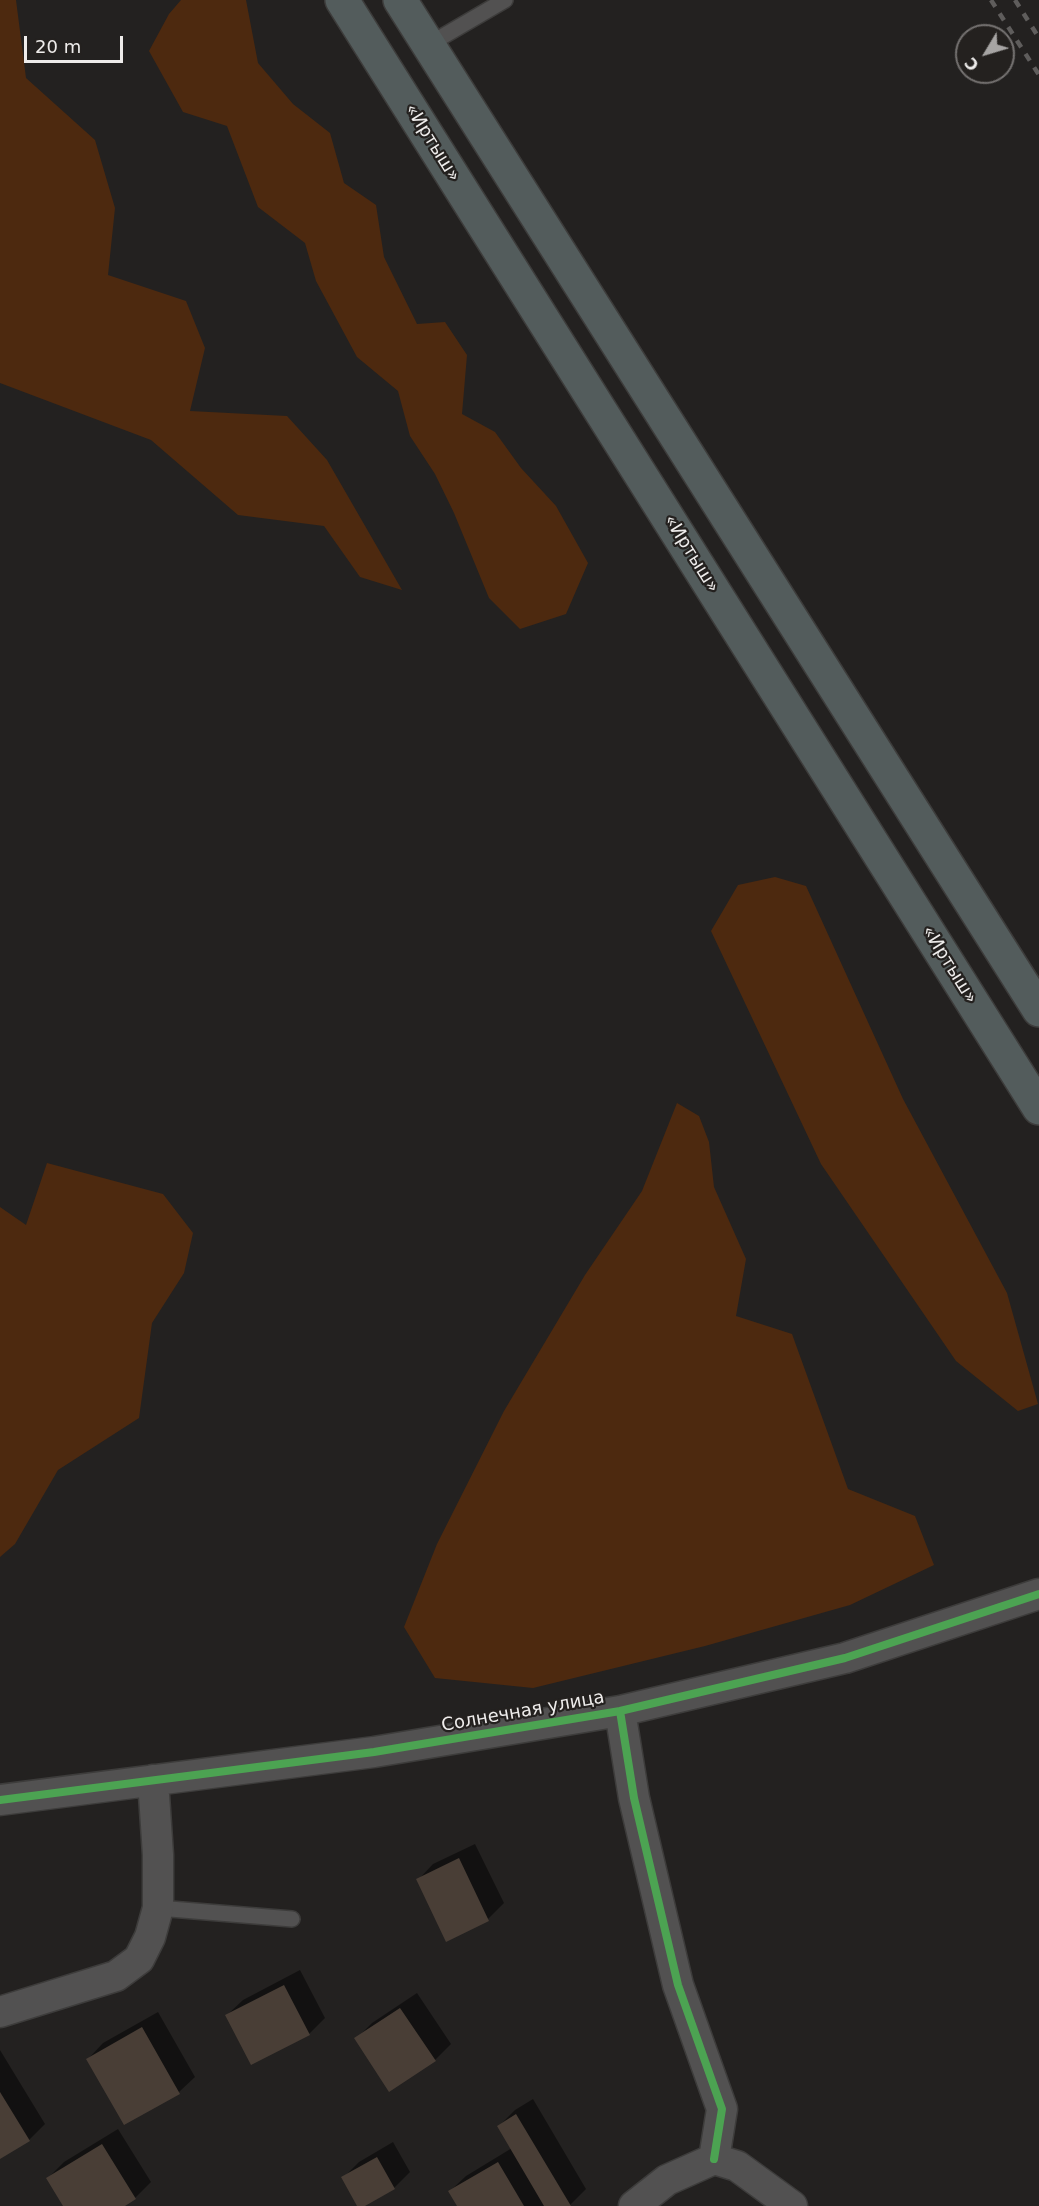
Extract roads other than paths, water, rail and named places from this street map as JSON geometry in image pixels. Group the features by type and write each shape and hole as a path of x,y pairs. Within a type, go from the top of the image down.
{"main road":[{"name":"«Иртыш»","path":"342,0 1039,1108"},
{"path":"400,0 1039,1010"}],"street":[{"name":"Солнечная улица","path":"0,1800 374,1752 620,1711 845,1658 1039,1594"},
{"path":"620,1711 634,1798 678,1985 722,2109 714,2159"},
{"path":"0,2012 116,1976 139,1959 150,1937 158,1908 158,1855 153,1780"},
{"path":"634,2206 667,2180 714,2159 737,2166 792,2206"}],"lane":[{"path":"428,45 505,0"},
{"path":"158,1908 292,1919"}],"railway":[{"path":"991,0 1039,75"},
{"path":"1015,0 1039,38"}]}
